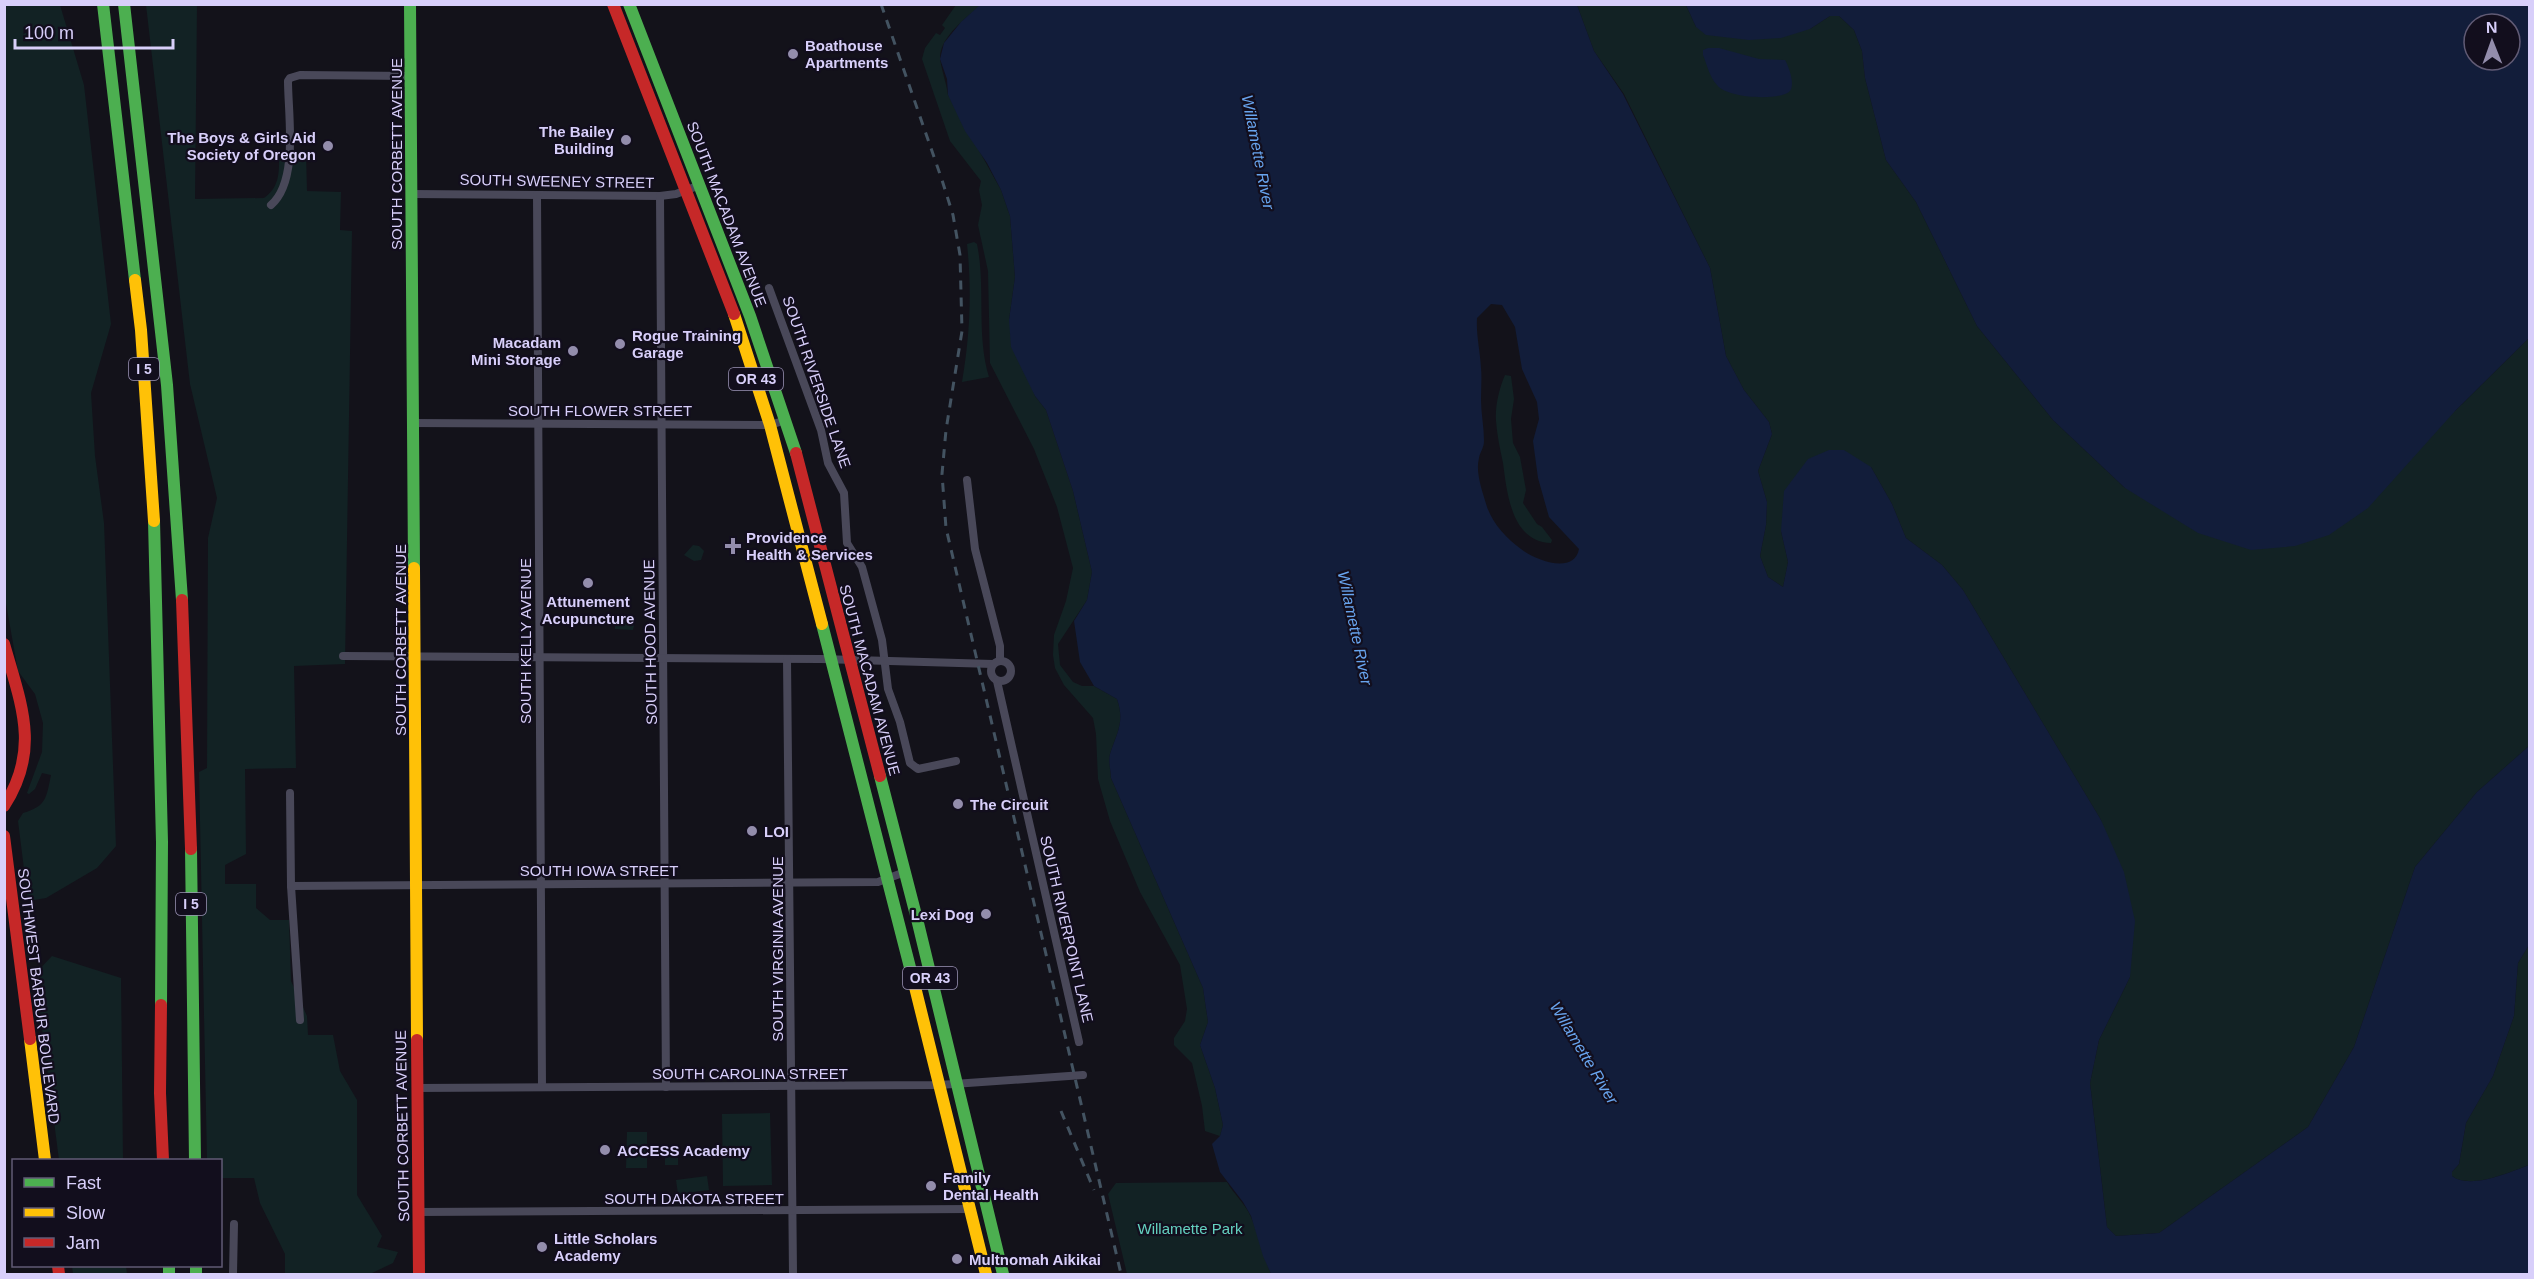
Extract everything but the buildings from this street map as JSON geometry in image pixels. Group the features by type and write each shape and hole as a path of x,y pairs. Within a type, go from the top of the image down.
{"main road":[{"name":"I 5","path":"103,4 141,330 152,469 162,842 160,1093 163,1159"},
{"name":"I 5","path":"124,4 168,390 179,536 184,650 195,1159"},
{"name":"SOUTH CORBETT AVENUE","path":"410,4 419,1275"},
{"name":"SOUTH MACADAM AVENUE","path":"613,4 735,318 770,425 795,513 830,659 889,879 986,1275"},
{"name":"SOUTH MACADAM AVENUE","path":"629,4 750,316 786,420 812,511 904,872 1003,1275"},
{"path":"4,644 26,727 27,746 25,764 18,784 4,806"},
{"name":"SOUTHWEST BARBUR BOULEVARD","path":"5,841 45,1159"}],"street":[{"path":"271,205 282,190 288,169 288,81 290,78 300,75 411,76"},
{"name":"SOUTH SWEENEY STREET","path":"411,194 660,196 700,185"},
{"name":"SOUTH KELLY AVENUE","path":"537,195 542,1087"},
{"name":"SOUTH HOOD AVENUE","path":"660,196 666,1087"},
{"name":"SOUTH RIVERSIDE LANE","path":"770,288 821,430 828,463 844,493 847,543 862,567 882,640 888,689 912,766 922,769 956,761"},
{"name":"SOUTH FLOWER STREET","path":"413,423 770,425 786,420"},
{"path":"343,656 996,662 1009,664 1011,673 1006,680 997,681 991,674 996,662 1000,646 975,549 967,480"},
{"name":"SOUTH VIRGINIA AVENUE","path":"787,659 793,1275"},
{"name":"SOUTH RIVERPOINT LANE","path":"997,681 1079,1042"},
{"path":"290,793 291,886 300,1020"},
{"name":"SOUTH IOWA STREET","path":"291,886 878,882 904,872"},
{"name":"SOUTH CAROLINA STREET","path":"416,1088 939,1085 1083,1075"},
{"name":"SOUTH DAKOTA STREET","path":"418,1212 970,1209"},
{"path":"233,1275 234,1224"}],"green space":[{"path":"4,5 60,5 84,85 111,324 91,393 95,456 104,523 116,846 97,868 46,898 28,901 18,821 23,813 37,807 44,800 51,775 42,773 35,789 27,793 42,752 43,723 35,694 18,671 5,598"},
{"path":"146,5 197,5 195,199 264,198 276,183 279,171 279,150 306,152 307,191 341,192 340,230 352,231 345,664 294,666 296,768 245,769 246,854 225,865 225,884 256,884 256,908 270,920 289,920 291,981 307,1016 308,1035 333,1035 340,1071 357,1100 357,1195 382,1236 377,1247 398,1252 393,1263 370,1274 285,1274 285,1254 260,1203 254,1178 222,1178 222,1159 207,1159 199,772 207,768 208,538 217,498 190,384"},
{"path":"956,5 981,5 955,28 941,49 940,61 948,95 1001,190 1010,216 1015,277 1009,320 1035,396 1046,410 1073,491 1092,572 1087,600 1058,644 1060,665 1073,682 1082,686 1094,686 1117,699 1120,721 1109,757 1111,778 1203,988 1208,1022 1200,1045 1215,1088 1223,1125 1220,1136 1205,1131 1192,1063 1174,1045 1174,1038 1185,1021 1187,1009 1180,965 1140,892 1110,821 1098,779 1093,718 1064,685 1055,668 1054,635 1066,601 1073,568 1057,507 1034,449 990,363 988,271 978,225 982,205 979,190 981,181 950,141 922,59 925,48 936,33 940,35 945,28 942,25"},
{"path":"1577,5 1686,5 1696,27 1810,29 1830,16 1839,16 1854,30 1862,51 1865,78 1886,160 1916,202 1977,326 2053,420 2125,488 2455,411 2529,338 2529,746 2477,792 2415,867 2354,1047 2308,1127 2159,1233 2116,1236 2107,1227 2090,1083 2099,1040 2130,977 2101,820 1963,590 1942,565 1906,538 1892,504 1871,467 1781,531 1788,562 1783,587 1768,577 1760,556 1766,525 1767,502 1758,471 1772,434 1769,422 1744,390 1726,356 1710,268 1624,94 1594,51"},
{"path":"974,242 977,244 980,261 983,344 989,377 962,382 969,313 967,244"},
{"path":"1505,375 1511,376 1514,399 1511,419 1513,443 1520,457 1526,490 1523,503 1537,524 1552,540 1551,543 1527,534 1519,525 1509,501 1496,421 1498,398"},
{"path":"693,545 699,546 704,551 701,560 694,561 684,555"},
{"path":"615,622 635,622 633,630 615,629"},
{"path":"2529,945 2529,1165 2479,1181 2460,1180 2452,1176 2452,1172 2459,1164 2466,1123 2493,1076 2514,1016 2518,963"},
{"path":"52,956 121,978 123,1159 59,1159 35,974"},
{"path":"770,1113 772,1185 723,1186 722,1114"},
{"path":"627,1132 647,1132 647,1168 626,1168"},
{"path":"672,1147 678,1152 678,1165 665,1165 665,1148"},
{"path":"707,1176 709,1190 678,1194 676,1180"},
{"name":"Willamette Park","path":"1227,1182 1251,1217 1271,1274 1127,1274 1108,1194 1116,1183"},
{"path":"72,1267 126,1267 127,1274 73,1274"}],"water":[{"name":"Willamette River","path":"981,4 1577,5 1594,51 1623,94 1710,268 1726,356 1744,390 1769,422 1772,434 1758,471 1767,502 1766,525 1760,556 1768,577 1783,587 1788,562 1781,531 1784,491 1808,459 1829,450 1844,450 1871,467 1892,504 1906,538 1942,565 1963,590 2101,820 2124,872 2135,921 2130,977 2099,1040 2090,1083 2107,1227 2116,1236 2159,1233 2308,1127 2354,1047 2415,867 2477,792 2529,746 2529,945 2518,963 2514,1016 2493,1076 2466,1123 2459,1164 2452,1172 2452,1176 2460,1180 2479,1181 2529,1165 2529,1274 1271,1274 1251,1216 1220,1172 1212,1144 1220,1136 1223,1125 1215,1088 1200,1045 1208,1022 1203,988 1111,778 1109,757 1120,721 1117,699 1094,686 1080,662 1074,621 1087,600 1092,572 1073,491 1046,410 1035,396 1011,347 1009,320 1015,277 1010,216 1001,190 987,163 965,131 948,95 947,79 940,59 944,43 961,22","holes":["1491,304 1502,305 1515,327 1522,369 1537,402 1539,419 1533,441 1538,478 1549,517 1579,549 1576,557 1570,562 1544,561 1516,545 1501,531 1493,519 1482,489 1478,464 1484,436 1477,318"]},
{"path":"1686,5 2529,5 2529,338 2455,411 2368,508 2329,535 2295,546 2251,550 2198,533 2125,488 2053,420 1977,326 1916,202 1886,160 1865,78 1862,51 1854,30 1839,16 1830,16 1810,29 1781,38 1749,40 1706,35 1696,27"},
{"path":"1719,48 1759,59 1785,60 1791,76 1791,89 1783,95 1774,97 1752,97 1730,93 1712,79 1703,55 1703,50"}],"railway":[{"path":"881,4 942,180 953,215 960,255 962,331 946,430 942,474 946,528 1121,1274"},
{"path":"1061,1111 1094,1190"}],"traffic: fast":[{"path":"103,4 135,280"},
{"path":"124,4 167,385 182,600"},
{"path":"410,4 414,568"},
{"path":"629,4 750,316 796,453"},
{"path":"154,521 162,842 161,1005"},
{"path":"822,624 914,983"},
{"path":"880,776 1003,1274"},
{"path":"191,849 195,1159"},
{"path":"169,1267 169,1274"},
{"path":"196,1267 196,1274"}],"traffic: slow":[{"path":"135,280 141,330 154,521"},
{"path":"734,314 770,425 822,624"},
{"path":"414,568 417,1040"},
{"path":"914,983 986,1274"},
{"path":"30,1039 45,1159"}],"traffic: jam":[{"path":"613,4 734,314"},
{"path":"796,453 880,776"},
{"path":"182,600 191,849"},
{"path":"4,644 21,707 25,746 22,765 4,806"},
{"path":"4,836 30,1039"},
{"path":"161,1005 160,1093 163,1159"},
{"path":"417,1040 419,1274"},
{"path":"58,1267 59,1274"}],"place":[{"name":"Boathouse Apartments","path":"793,54"},
{"name":"The Bailey Building","path":"626,140"},
{"name":"The Boys & Girls Aid Society of Oregon","path":"328,146"},
{"name":"Rogue Training Garage","path":"620,344"},
{"name":"Macadam Mini Storage","path":"573,351"},
{"name":"Providence Health & Services","path":"733,546"},
{"name":"Attunement Acupuncture","path":"588,583"},
{"name":"The Circuit","path":"958,804"},
{"name":"LOI","path":"752,831"},
{"name":"Lexi Dog","path":"986,914"},
{"name":"ACCESS Academy","path":"605,1150"},
{"name":"Family Dental Health","path":"931,1186"},
{"name":"Little Scholars Academy","path":"542,1247"},
{"name":"Multnomah Aikikai","path":"957,1259"}]}
